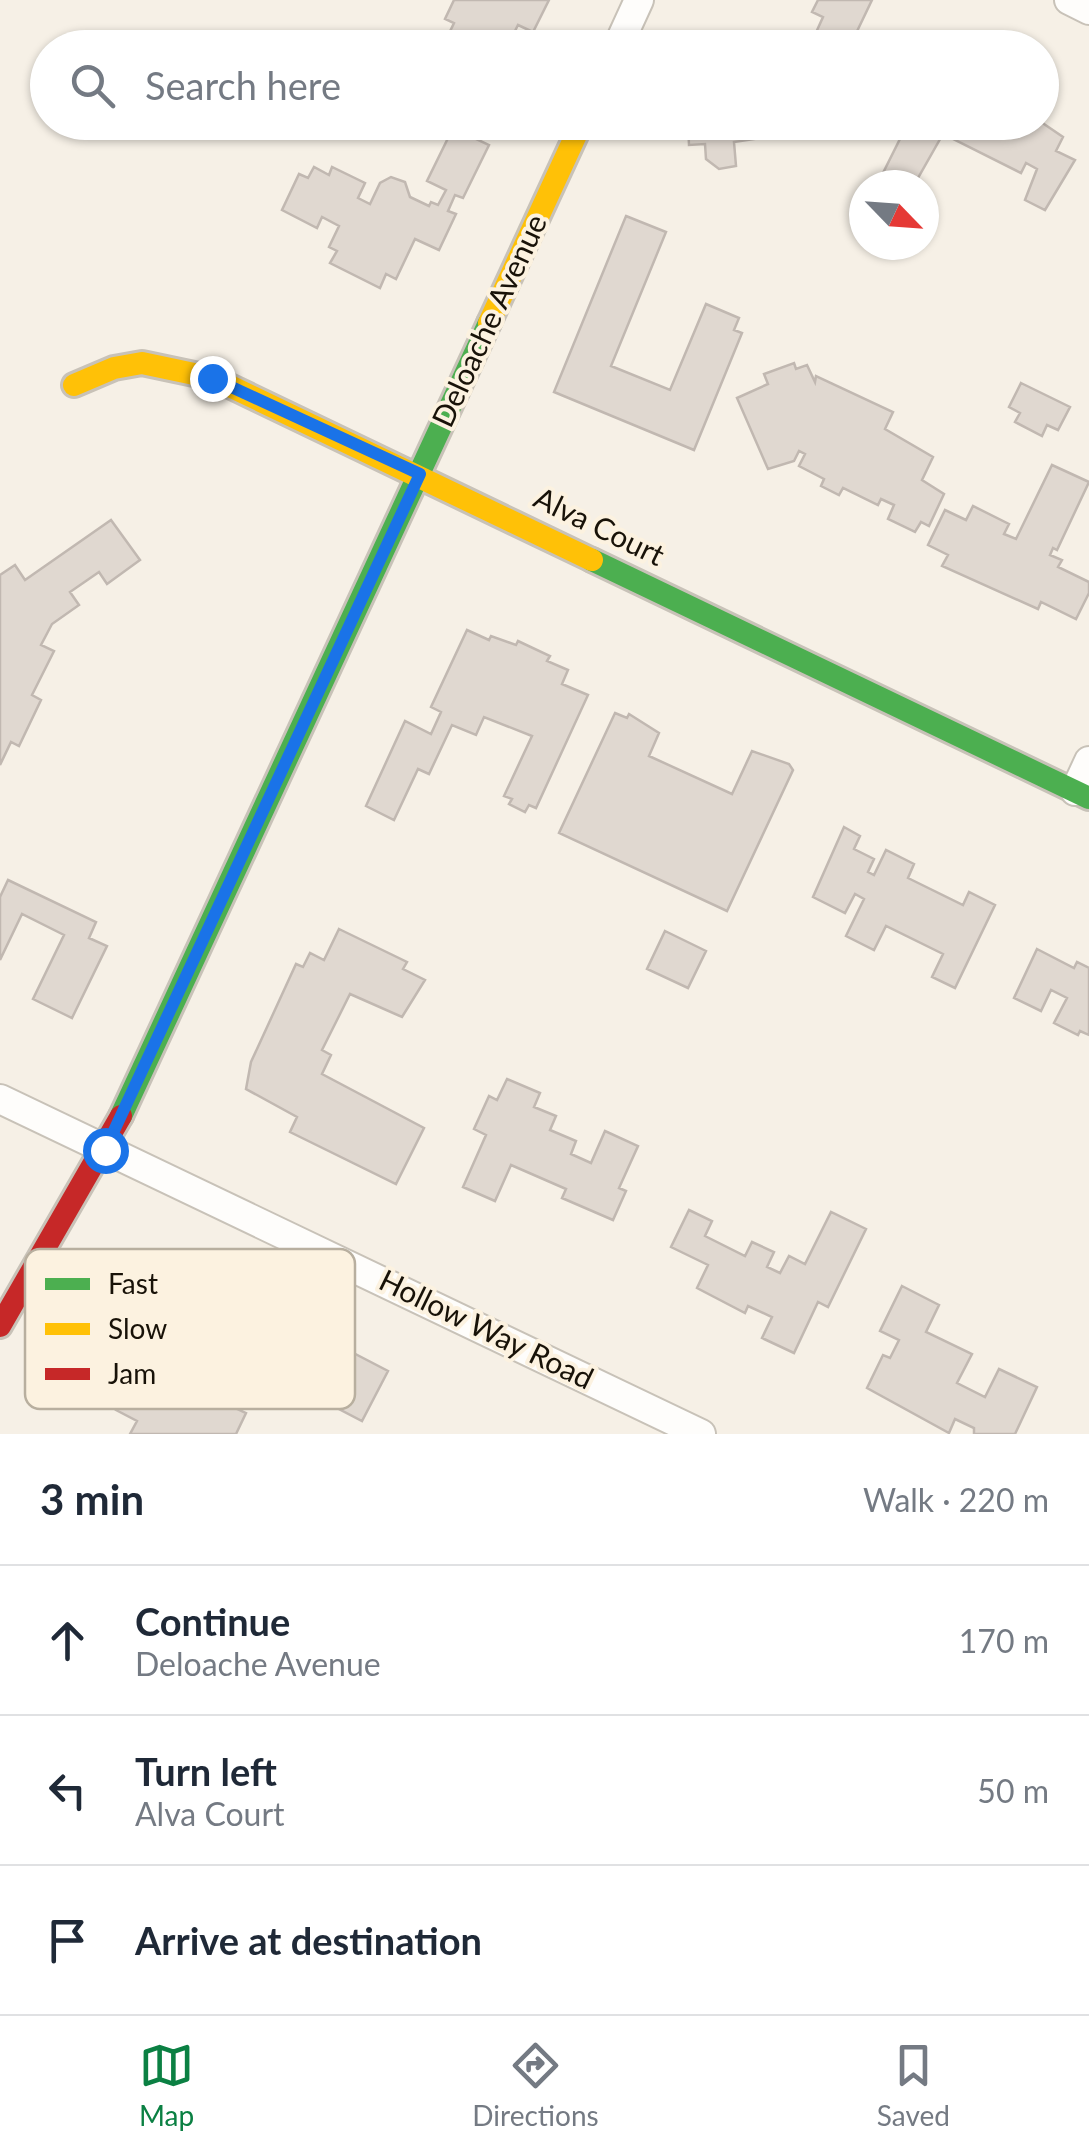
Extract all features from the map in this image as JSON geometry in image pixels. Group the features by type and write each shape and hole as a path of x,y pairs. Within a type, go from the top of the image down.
{"street":[{"path":"625,30 639,0"},
{"path":"1069,0 1089,10"},
{"name":"Deloache Avenue","path":"46,1249 105,1150 574,140"},
{"name":"Alva Court","path":"74,385 124,361 160,364 212,378 420,474 1082,794"},
{"path":"1082,794 1089,761"},
{"name":"Hollow Way Road","path":"0,1099 313,1249"},
{"name":"Hollow Way Road","path":"355,1269 702,1434"},
{"name":"Deloache Avenue","path":"0,1326 25,1284"}],"building":[{"path":"454,0 549,0 534,30 518,25 516,30 451,30 454,23 445,19"},
{"path":"818,0 872,0 858,30 817,30 823,17 812,12"},
{"path":"1063,137 1056,151 1075,160 1045,210 1025,200 1037,169 1026,163 1021,173 955,140"},
{"path":"447,140 478,140 489,145 463,198 455,195 448,211 456,214 439,250 415,239 396,279 386,274 380,288 330,263 337,251 329,247 339,226 322,217 317,228 282,210 299,174 308,178 314,167 329,175 332,167 365,183 358,198 370,204 380,183 391,177 405,182 410,197 429,206 431,202 438,205 446,190 427,181"},
{"path":"689,140 748,140 734,142 736,166 719,169 706,159 705,144 689,145"},
{"path":"900,140 940,140 923,170 884,170"},
{"path":"626,216 666,232 611,366 670,390 706,304 739,318 734,330 742,333 694,450 554,392"},
{"path":"794,363 796,369 807,365 815,382 816,376 893,412 885,429 933,457 922,480 944,494 929,526 921,522 915,532 888,519 894,505 881,499 878,505 843,488 839,495 821,486 824,479 799,466 805,454 799,451 794,461 768,469 737,398 768,384 764,374"},
{"path":"1021,383 1070,407 1058,430 1047,425 1042,436 1015,422 1020,413 1009,407"},
{"path":"1052,465 1089,482 1057,550 1053,548 1050,555 1062,560 1058,567 1089,582 1089,593 1076,619 1041,602 1038,609 942,566 948,555 928,545 945,510 966,520 973,506 1009,524 1004,534 1016,539"},
{"path":"111,520 140,560 107,584 99,572 70,592 79,605 52,624 41,645 54,651 32,695 41,700 19,746 11,742 0,765 0,575 15,565 25,580"},
{"path":"467,630 489,640 491,636 516,645 518,641 550,656 547,661 568,670 562,684 588,695 536,808 529,805 525,812 509,804 512,799 504,796 532,736 484,717 476,735 452,725 429,774 418,769 394,820 366,806 405,721 431,734 441,712 431,707"},
{"path":"615,713 627,718 629,714 659,733 649,756 732,794 752,751 789,764 793,770 727,911 559,833"},
{"path":"844,827 860,836 854,849 874,859 868,872 874,875 886,850 914,864 908,878 963,905 969,892 995,905 955,988 932,977 943,954 886,926 874,950 846,936 864,899 855,894 845,913 813,897"},
{"path":"8,880 96,922 89,938 107,946 72,1018 33,999 64,935 22,914 0,960 0,897"},
{"path":"339,929 407,962 403,969 425,980 402,1017 350,994 322,1050 331,1055 322,1074 424,1128 396,1184 290,1132 297,1117 246,1089 251,1062 296,964 303,967 310,953 324,960"},
{"path":"665,931 706,951 688,988 647,969"},
{"path":"1037,949 1074,968 1077,962 1089,968 1089,1035 1080,1031 1078,1035 1054,1023 1067,998 1051,990 1041,1011 1014,998"},
{"path":"507,1079 540,1093 534,1107 556,1116 550,1130 576,1141 571,1154 591,1163 605,1131 638,1146 619,1188 626,1191 613,1220 562,1198 566,1189 511,1165 495,1201 463,1187 486,1135 474,1129 489,1096 497,1100"},
{"path":"689,1210 712,1221 705,1236 745,1256 752,1242 774,1252 767,1267 780,1273 789,1256 805,1264 831,1212 866,1229 828,1307 818,1302 794,1353 762,1338 772,1317 748,1306 745,1313 697,1288 708,1265 671,1247"},
{"path":"902,1286 939,1305 926,1332 972,1354 957,1383 985,1397 999,1369 1037,1387 1015,1434 974,1434 974,1428 955,1419 949,1433 867,1388 883,1355 890,1358 899,1340 880,1331"},
{"path":"355,1354 388,1371 362,1421 339,1409 355,1409"},
{"path":"237,1409 246,1413 236,1434 130,1434 137,1421 116,1410"}],"traffic: fast":[{"path":"121,1116 489,323"},
{"path":"592,560 1089,798"}],"traffic: slow":[{"path":"489,323 574,140"},
{"path":"74,385 114,368 142,363 213,378 592,560"}],"traffic: jam":[{"path":"44,1249 121,1116"},
{"path":"0,1326 25,1283"}],"route":[{"path":"105,1150 420,474 212,378"}]}
